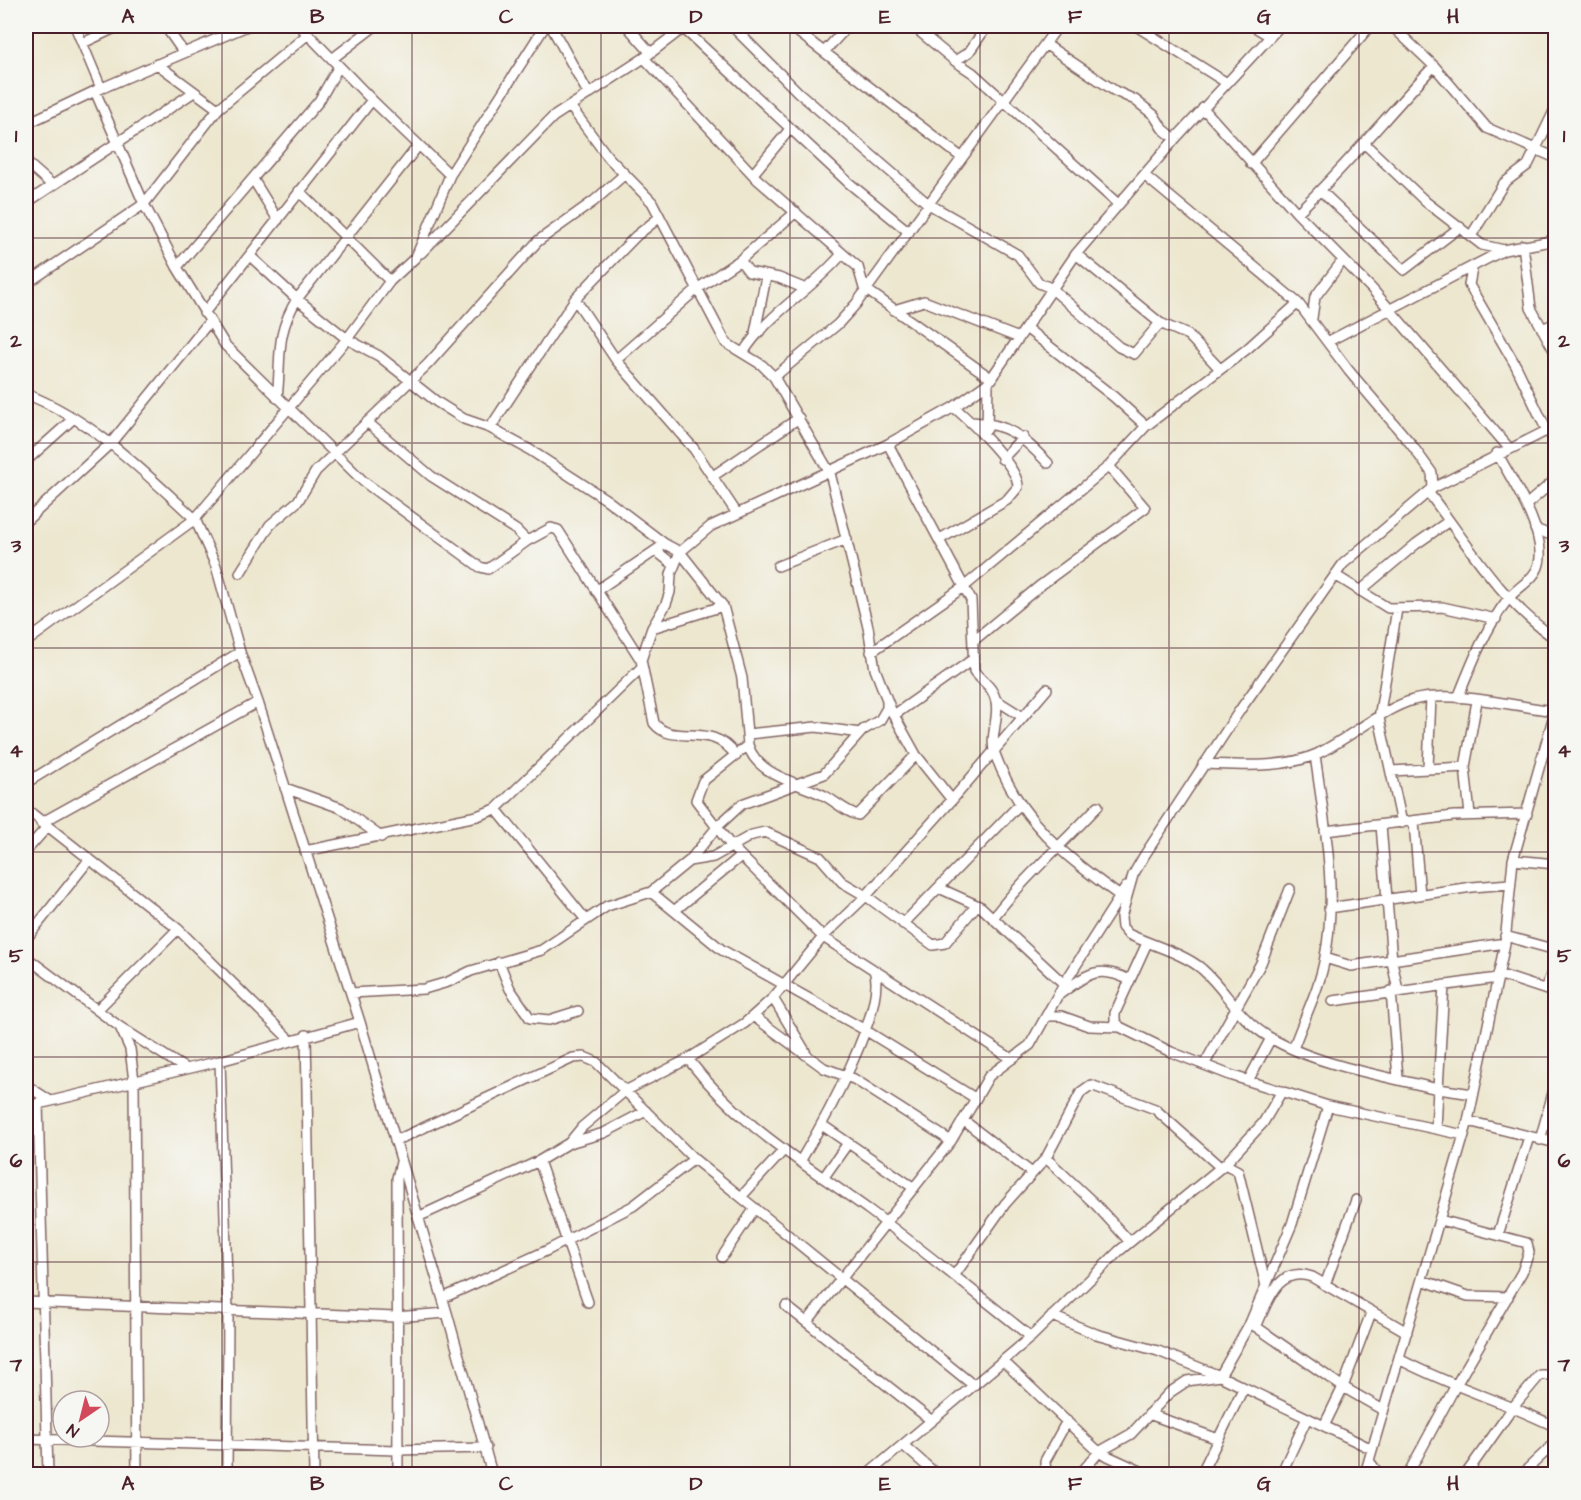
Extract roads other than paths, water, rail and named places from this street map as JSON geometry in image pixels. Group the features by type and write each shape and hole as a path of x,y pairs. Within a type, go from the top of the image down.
{"street":[{"path":"75,26 83,43 117,144 144,204 177,267 225,345 378,494 480,567 488,569 551,528 558,530 641,664 654,723 658,728 669,733 711,736 729,745 736,756"},
{"path":"83,43 119,26"},
{"path":"165,26 184,53"},
{"path":"26,124 98,89 247,26"},
{"path":"300,26 418,146 450,175"},
{"path":"177,267 272,153 319,101 336,63 375,26"},
{"path":"416,257 450,175 500,101 545,26"},
{"path":"551,26 588,93"},
{"path":"627,26 646,55 753,174 858,267 867,290 990,381"},
{"path":"732,26 798,92 927,202 1018,255 1039,283 1051,288 1131,354 1160,323"},
{"path":"790,26 961,157"},
{"path":"824,52 848,26"},
{"path":"913,26 973,73 1118,204"},
{"path":"955,61 969,52 987,26"},
{"path":"774,377 838,324 867,290 927,202 1058,26"},
{"path":"1136,26 1227,83"},
{"path":"1253,26 1270,36"},
{"path":"305,851 477,816 496,809 641,664 652,628 670,592 674,565 680,552 711,526 736,512 830,473 888,444 954,406 990,381 1076,254 1175,139 1280,26"},
{"path":"1251,164 1370,26"},
{"path":"1392,26 1434,66 1487,128 1556,158"},
{"path":"26,642 195,519 287,407 347,339 390,280 500,174 538,131 588,93 685,27 790,129 909,231"},
{"path":"26,284 144,204 218,109 307,35"},
{"path":"1045,44 1115,91 1135,100 1154,115 1162,128 1175,139"},
{"path":"969,52 973,73"},
{"path":"158,64 218,109"},
{"path":"1297,213 1365,144 1382,120 1434,66"},
{"path":"26,202 194,92"},
{"path":"26,521 111,443 299,191 372,100"},
{"path":"570,106 608,157 652,202 726,343 762,365 774,377 830,473 847,539 871,652 886,698 916,755 952,800"},
{"path":"1471,236 1504,183 1524,170 1556,107"},
{"path":"1203,108 1251,164 1390,311 1509,448"},
{"path":"753,174 790,129"},
{"path":"1365,144 1414,192 1482,245 1504,250"},
{"path":"277,398 279,344 285,318 297,299 418,146"},
{"path":"26,162 51,184"},
{"path":"240,573 270,525 298,501 316,471 410,382 548,231 594,201 625,174"},
{"path":"1144,175 1298,303 1312,318 1349,371 1373,397 1432,473 1431,490 1449,521 1524,615 1556,639"},
{"path":"253,178 278,220"},
{"path":"299,191 390,280"},
{"path":"1321,191 1404,270 1460,227"},
{"path":"616,360 697,289 740,260 796,212"},
{"path":"490,428 574,299 636,236 660,217"},
{"path":"1329,341 1504,250 1556,240"},
{"path":"1482,245 1469,285 1556,440"},
{"path":"1523,245 1529,299 1556,354"},
{"path":"743,353 755,333 827,273 842,254"},
{"path":"1076,254 1160,323 1188,335 1220,369"},
{"path":"250,256 297,299 347,339 379,356 410,382 464,419 490,428 530,450 607,500 665,544 680,552 723,606 742,678 748,746 751,756 758,762 778,776 824,796 858,815 916,755"},
{"path":"740,260 749,272 785,280 806,289"},
{"path":"1312,318 1315,297 1343,260"},
{"path":"755,333 766,277"},
{"path":"574,299 616,360 694,448 736,512"},
{"path":"894,310 924,301 1019,338"},
{"path":"871,652 965,586 1109,466 1146,426 1220,369 1298,303"},
{"path":"1542,329 1556,323"},
{"path":"1026,328 1114,397 1146,426"},
{"path":"988,441 990,381"},
{"path":"26,394 74,418 111,443 195,519 216,566 240,652 360,1022 443,1298 486,1448 490,1471"},
{"path":"940,539 1014,493 1018,481 972,422 954,406"},
{"path":"26,461 74,418"},
{"path":"713,476 799,418"},
{"path":"367,422 432,476 528,541"},
{"path":"972,422 987,423 1009,429 1023,437 1048,463"},
{"path":"807,1322 951,1141 989,1076 1030,1044 1061,990 1203,764 1335,575 1356,551 1431,490 1497,453 1551,428"},
{"path":"1002,459 1023,437"},
{"path":"888,444 965,586 973,613 972,660 974,671 992,690 996,700 994,752 1020,804 1032,823 1059,849 1120,896"},
{"path":"1458,698 1496,619 1509,598 1531,577 1539,564 1535,529 1526,505 1497,453"},
{"path":"973,641 1041,585 1145,508 1109,466"},
{"path":"1526,505 1556,479"},
{"path":"1360,591 1416,544 1449,521"},
{"path":"1535,529 1556,537"},
{"path":"778,566 847,539"},
{"path":"596,591 665,544"},
{"path":"656,551 674,565"},
{"path":"1335,575 1388,608 1442,607 1496,619"},
{"path":"652,628 723,606"},
{"path":"1397,609 1379,718 1402,823"},
{"path":"26,783 240,652"},
{"path":"894,715 972,660"},
{"path":"569,1143 582,1127 625,1091 688,1059 753,1016 772,998 823,937 866,896 952,800 1047,689"},
{"path":"351,993 424,988 542,950 622,899 651,892 689,861 718,826 750,800 824,774 861,733 880,720 887,708 886,698"},
{"path":"1428,768 1431,698"},
{"path":"1203,764 1254,764 1315,754 1411,701 1458,698 1555,710 1514,860 1505,940 1468,1121 1365,1474"},
{"path":"996,700 1023,717"},
{"path":"1470,815 1465,767 1477,701"},
{"path":"26,851 44,825 258,702"},
{"path":"748,734 816,727 861,733"},
{"path":"748,746 713,771 696,794 696,800 732,847 823,937 1012,1059"},
{"path":"1293,1049 1325,958 1329,908 1330,879 1315,754"},
{"path":"1391,771 1465,767"},
{"path":"285,788 341,808 381,837"},
{"path":"903,924 1020,804"},
{"path":"993,918 1016,888 1059,849 1098,806"},
{"path":"26,809 178,929 290,1040"},
{"path":"496,809 586,920"},
{"path":"1325,831 1470,815 1527,814"},
{"path":"1414,822 1420,895"},
{"path":"1381,825 1386,900 1395,975 1388,992 1395,1032 1398,1078"},
{"path":"689,861 713,857 752,835 765,832 820,857 842,882 866,896 933,945 945,943 977,905"},
{"path":"674,911 741,856"},
{"path":"26,939 89,860"},
{"path":"1514,860 1556,864"},
{"path":"1133,875 1121,917 1122,927 1128,934 1202,970 1235,1010 1271,1038 1293,1049 1438,1089 1473,1094"},
{"path":"1329,908 1510,884"},
{"path":"939,888 977,905 993,918 1061,990 1061,1016"},
{"path":"1204,1065 1261,963 1290,889"},
{"path":"651,892 722,950 865,1030 975,1098"},
{"path":"97,1010 178,929"},
{"path":"1321,972 1344,965 1392,961 1505,940 1556,950"},
{"path":"1120,1027 1115,1021 1115,1013 1147,943"},
{"path":"26,957 120,1027 186,1069"},
{"path":"1325,958 1344,965"},
{"path":"499,962 510,989 530,1018 549,1020 578,1011"},
{"path":"1545,989 1556,963"},
{"path":"801,1160 822,1125 865,1030 877,986 874,970"},
{"path":"1061,990 1100,971 1110,971 1130,980"},
{"path":"1388,992 1395,975"},
{"path":"1333,1001 1498,976 1556,993"},
{"path":"1436,1129 1444,985"},
{"path":"772,998 808,1056"},
{"path":"753,1016 824,1068 846,1076 951,1141"},
{"path":"1047,1016 1061,1016 1089,1026 1120,1027 1204,1065 1248,1081 1329,1106 1464,1135"},
{"path":"26,1107 220,1061 306,1035 360,1022"},
{"path":"120,1027 130,1048 134,1081 138,1306 137,1474"},
{"path":"306,1035 313,1315 314,1474"},
{"path":"1248,1081 1271,1038"},
{"path":"395,1141 573,1058 584,1057 596,1062 694,1159 973,1385"},
{"path":"688,1059 729,1107 783,1151 801,1160 887,1224 1031,1337"},
{"path":"220,1061 228,1311 227,1474"},
{"path":"1540,1140 1556,1082"},
{"path":"26,1085 49,1100"},
{"path":"954,1276 1005,1204 1046,1158 1081,1092 1084,1088 1096,1085 1155,1109 1209,1158 1238,1171 1266,1286"},
{"path":"868,1474 1031,1337 1130,1242 1244,1146 1263,1123 1282,1091"},
{"path":"38,1103 48,1474"},
{"path":"1253,1325 1266,1286 1292,1224 1329,1106"},
{"path":"418,1217 539,1161 569,1143 604,1133 646,1112"},
{"path":"963,1120 1032,1173"},
{"path":"1468,1121 1556,1143"},
{"path":"822,1125 914,1188"},
{"path":"1498,1236 1529,1137"},
{"path":"824,1178 848,1143"},
{"path":"741,1197 783,1151"},
{"path":"1046,1158 1096,1205 1130,1242"},
{"path":"1209,1158 1210,1174"},
{"path":"443,1298 567,1240 633,1206 694,1159"},
{"path":"398,1474 395,1317 397,1178 401,1161"},
{"path":"539,1161 588,1302"},
{"path":"1325,1285 1356,1200"},
{"path":"722,1257 755,1208"},
{"path":"1408,1474 1456,1385 1522,1272 1529,1247 1527,1243 1440,1220"},
{"path":"1259,1256 1276,1261"},
{"path":"1080,1474 1099,1452 1131,1434 1162,1399 1187,1381 1220,1376 1270,1296 1287,1275 1300,1273 1407,1332"},
{"path":"1422,1280 1468,1296 1508,1297"},
{"path":"26,1302 313,1315 395,1317 447,1313"},
{"path":"786,1306 932,1421"},
{"path":"1324,1426 1343,1387 1371,1313"},
{"path":"1052,1316 1096,1334 1158,1351 1220,1376 1372,1449"},
{"path":"1253,1325 1343,1387 1383,1410"},
{"path":"1399,1359 1456,1385 1514,1406 1556,1427"},
{"path":"1003,1361 1099,1452 1146,1474"},
{"path":"1466,1474 1514,1406 1540,1374 1556,1375"},
{"path":"1202,1474 1243,1389"},
{"path":"1149,1414 1218,1439"},
{"path":"1281,1474 1307,1418"},
{"path":"1046,1474 1045,1461 1067,1421"},
{"path":"26,1439 397,1450 486,1448"},
{"path":"1522,1474 1556,1442"},
{"path":"903,1445 936,1474"},
{"path":"1369,1461 1378,1474"}]}
